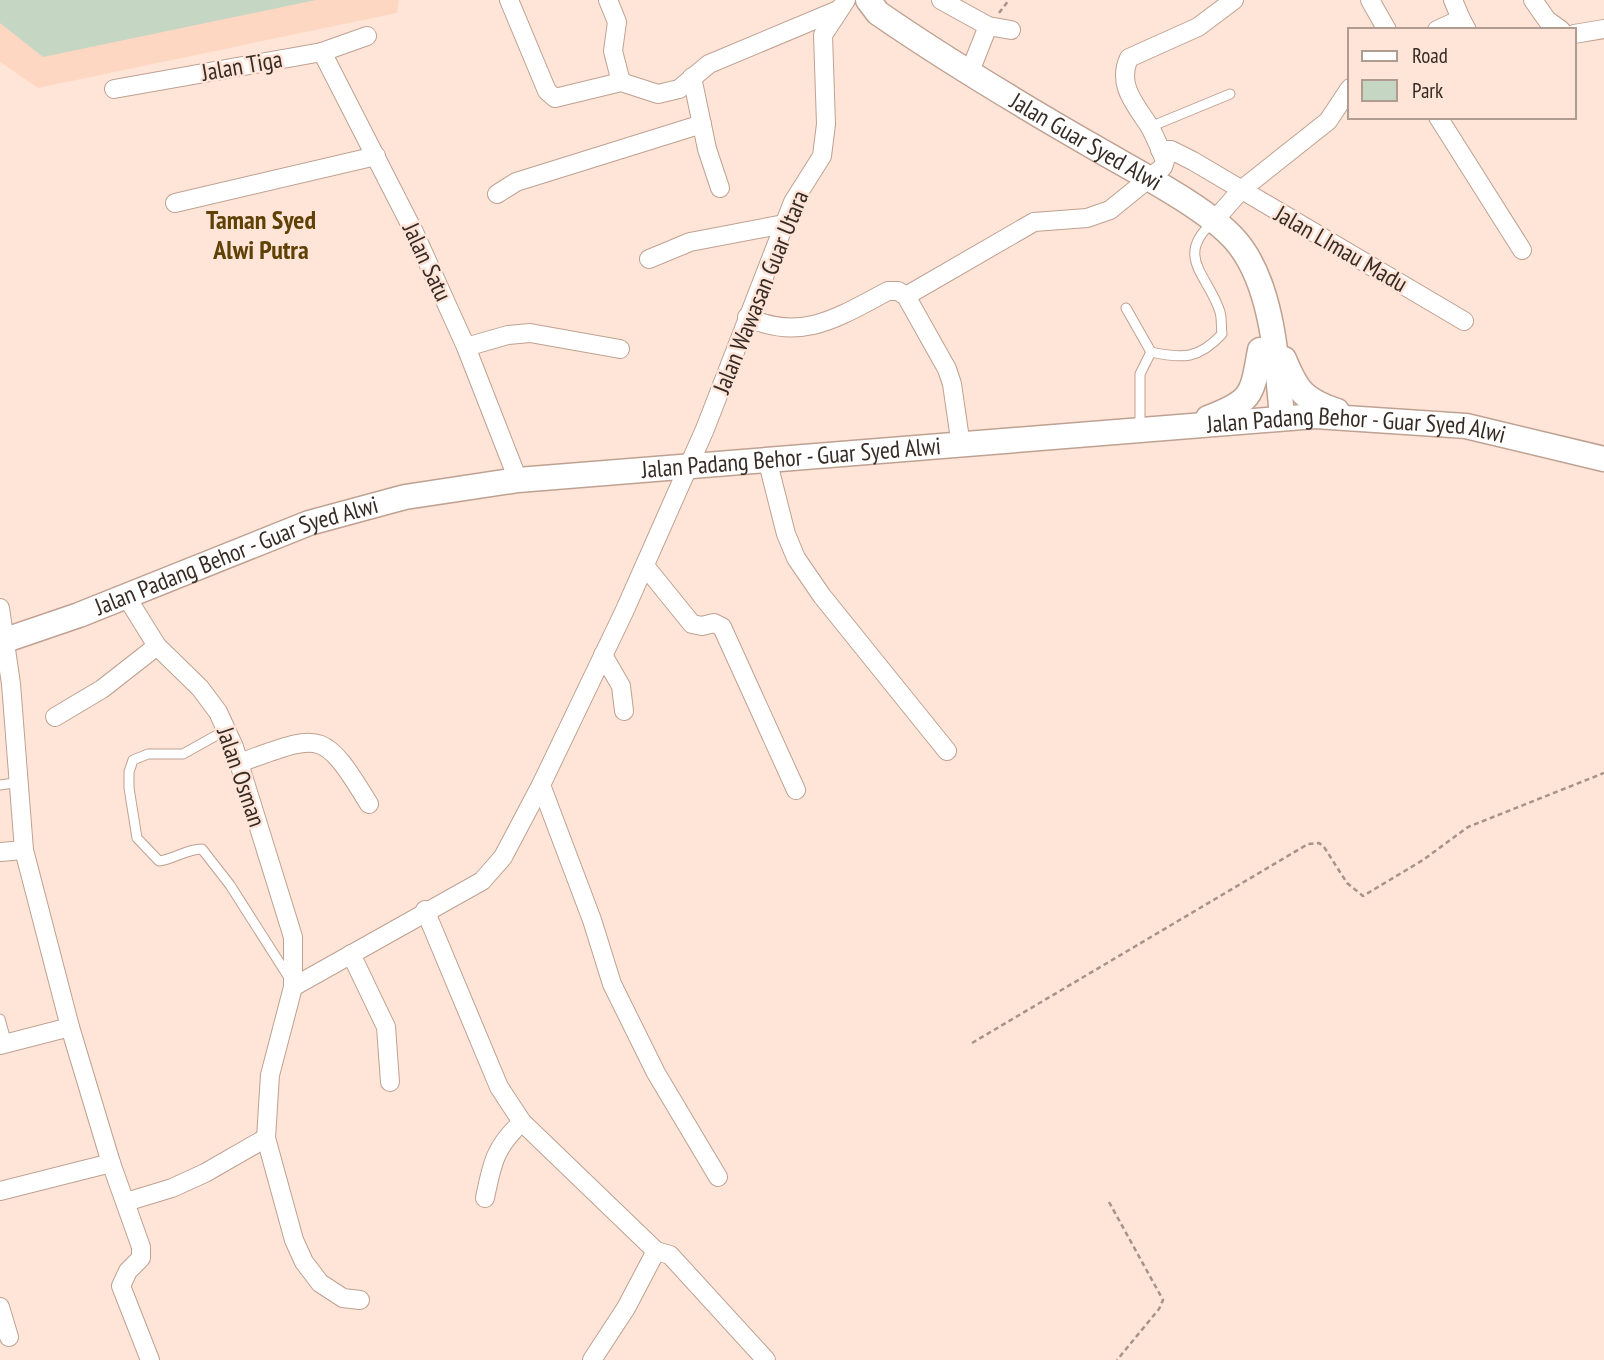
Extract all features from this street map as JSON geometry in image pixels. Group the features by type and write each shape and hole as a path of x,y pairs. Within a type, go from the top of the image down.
{"main road":[{"name":"Jalan Guar Syed Alwi","path":"868,0 878,13 968,74 1150,180 1236,240 1249,262 1267,313 1274,419"},
{"path":"1268,344 1295,386 1312,403 1354,417"},
{"path":"1191,424 1235,408 1253,391 1268,344"},
{"name":"Jalan Padang Behor - Guar Syed Alwi","path":"3,642 309,523 404,497 518,480 961,446 1140,431 1191,424 1354,417 1466,426 1604,459"}],"street":[{"path":"509,0 548,91 555,99 621,82 658,94 679,89 709,64 842,5"},
{"path":"608,0 617,22 613,51 621,82"},
{"path":"941,0 988,26 1011,30"},
{"path":"906,296 1016,229 1034,222 1100,215 1122,203 1150,180 1165,161 1150,127 1129,97 1123,71 1129,58 1198,27 1234,0"},
{"path":"1370,0 1386,28"},
{"path":"1446,28 1464,24 1454,0"},
{"path":"1533,0 1547,20 1558,28"},
{"name":"Jalan Wawasan Guar Utara","path":"293,987 482,881 502,857 541,785 645,566 690,465 747,317 768,273 793,202 822,156 826,124 823,35 842,5"},
{"path":"968,74 988,26"},
{"path":"1576,34 1604,29"},
{"name":"Jalan Tiga","path":"114,89 322,52 368,36"},
{"name":"Jalan Satu","path":"322,52 376,156 466,347 518,480"},
{"path":"692,77 720,188"},
{"path":"1213,222 1241,191 1328,121 1348,91"},
{"path":"1439,119 1522,250"},
{"path":"497,194 516,182 702,124"},
{"name":"Jalan LImau Madu","path":"1160,150 1171,150 1218,176 1464,321"},
{"path":"175,203 376,156"},
{"path":"649,259 690,242 784,223"},
{"path":"747,317 774,327 822,325 888,291 898,291 906,296 947,369 952,384 961,446"},
{"path":"466,347 508,335 530,333 620,349"},
{"path":"767,459 786,534 796,558 822,596 947,751"},
{"path":"645,566 692,624 702,626 714,622 722,627 796,790"},
{"name":"Jalan Osman","path":"126,596 157,646 200,688 218,712 239,763 293,937 293,987 270,1075 266,1138 294,1240 304,1262 320,1283 343,1298 360,1300"},
{"path":"0,608 6,710 20,782 24,850 71,1027 141,1258 128,1271 121,1286 150,1360"},
{"path":"55,717 102,689 157,646"},
{"path":"603,655 621,686 624,711"},
{"path":"239,763 299,742 321,744 341,758 369,804"},
{"path":"541,785 593,920 612,984 656,1073 718,1177"},
{"path":"0,852 24,850"},
{"path":"425,911 499,1087 522,1122 656,1251 670,1255 766,1360"},
{"path":"351,954 386,1027 390,1082"},
{"path":"3,1044 71,1027"},
{"path":"485,1198 493,1157 505,1138 522,1122"},
{"path":"126,1202 172,1188 205,1173 266,1138"},
{"path":"0,1191 111,1163"},
{"path":"592,1360 626,1308 656,1251"},
{"path":"0,1307 9,1337"}],"lane":[{"path":"1150,127 1230,94"},
{"path":"1151,352 1189,356 1208,350 1222,334 1220,312 1194,260 1195,243 1213,222"},
{"path":"1126,308 1151,352"},
{"path":"1140,431 1140,374 1151,352"},
{"path":"226,730 183,754 148,754 133,760 129,772 129,788 137,838 159,861 176,859 192,849 202,849 214,861 263,933 293,987"},
{"path":"0,785 20,782"},
{"path":"0,1019 3,1044"}],"path":[{"path":"972,1043 1308,844 1320,843 1347,883 1363,896 1423,860 1468,827 1604,773"},
{"path":"1109,1202 1163,1300 1160,1309 1117,1360"}],"shaded area":[{"path":"0,0 399,0 397,13 38,88 0,62"}],"green space":[{"path":"0,0 316,0 43,57 0,23"}],"district":[{"name":"Taman Syed Alwi Putra","path":"261,235"}]}
